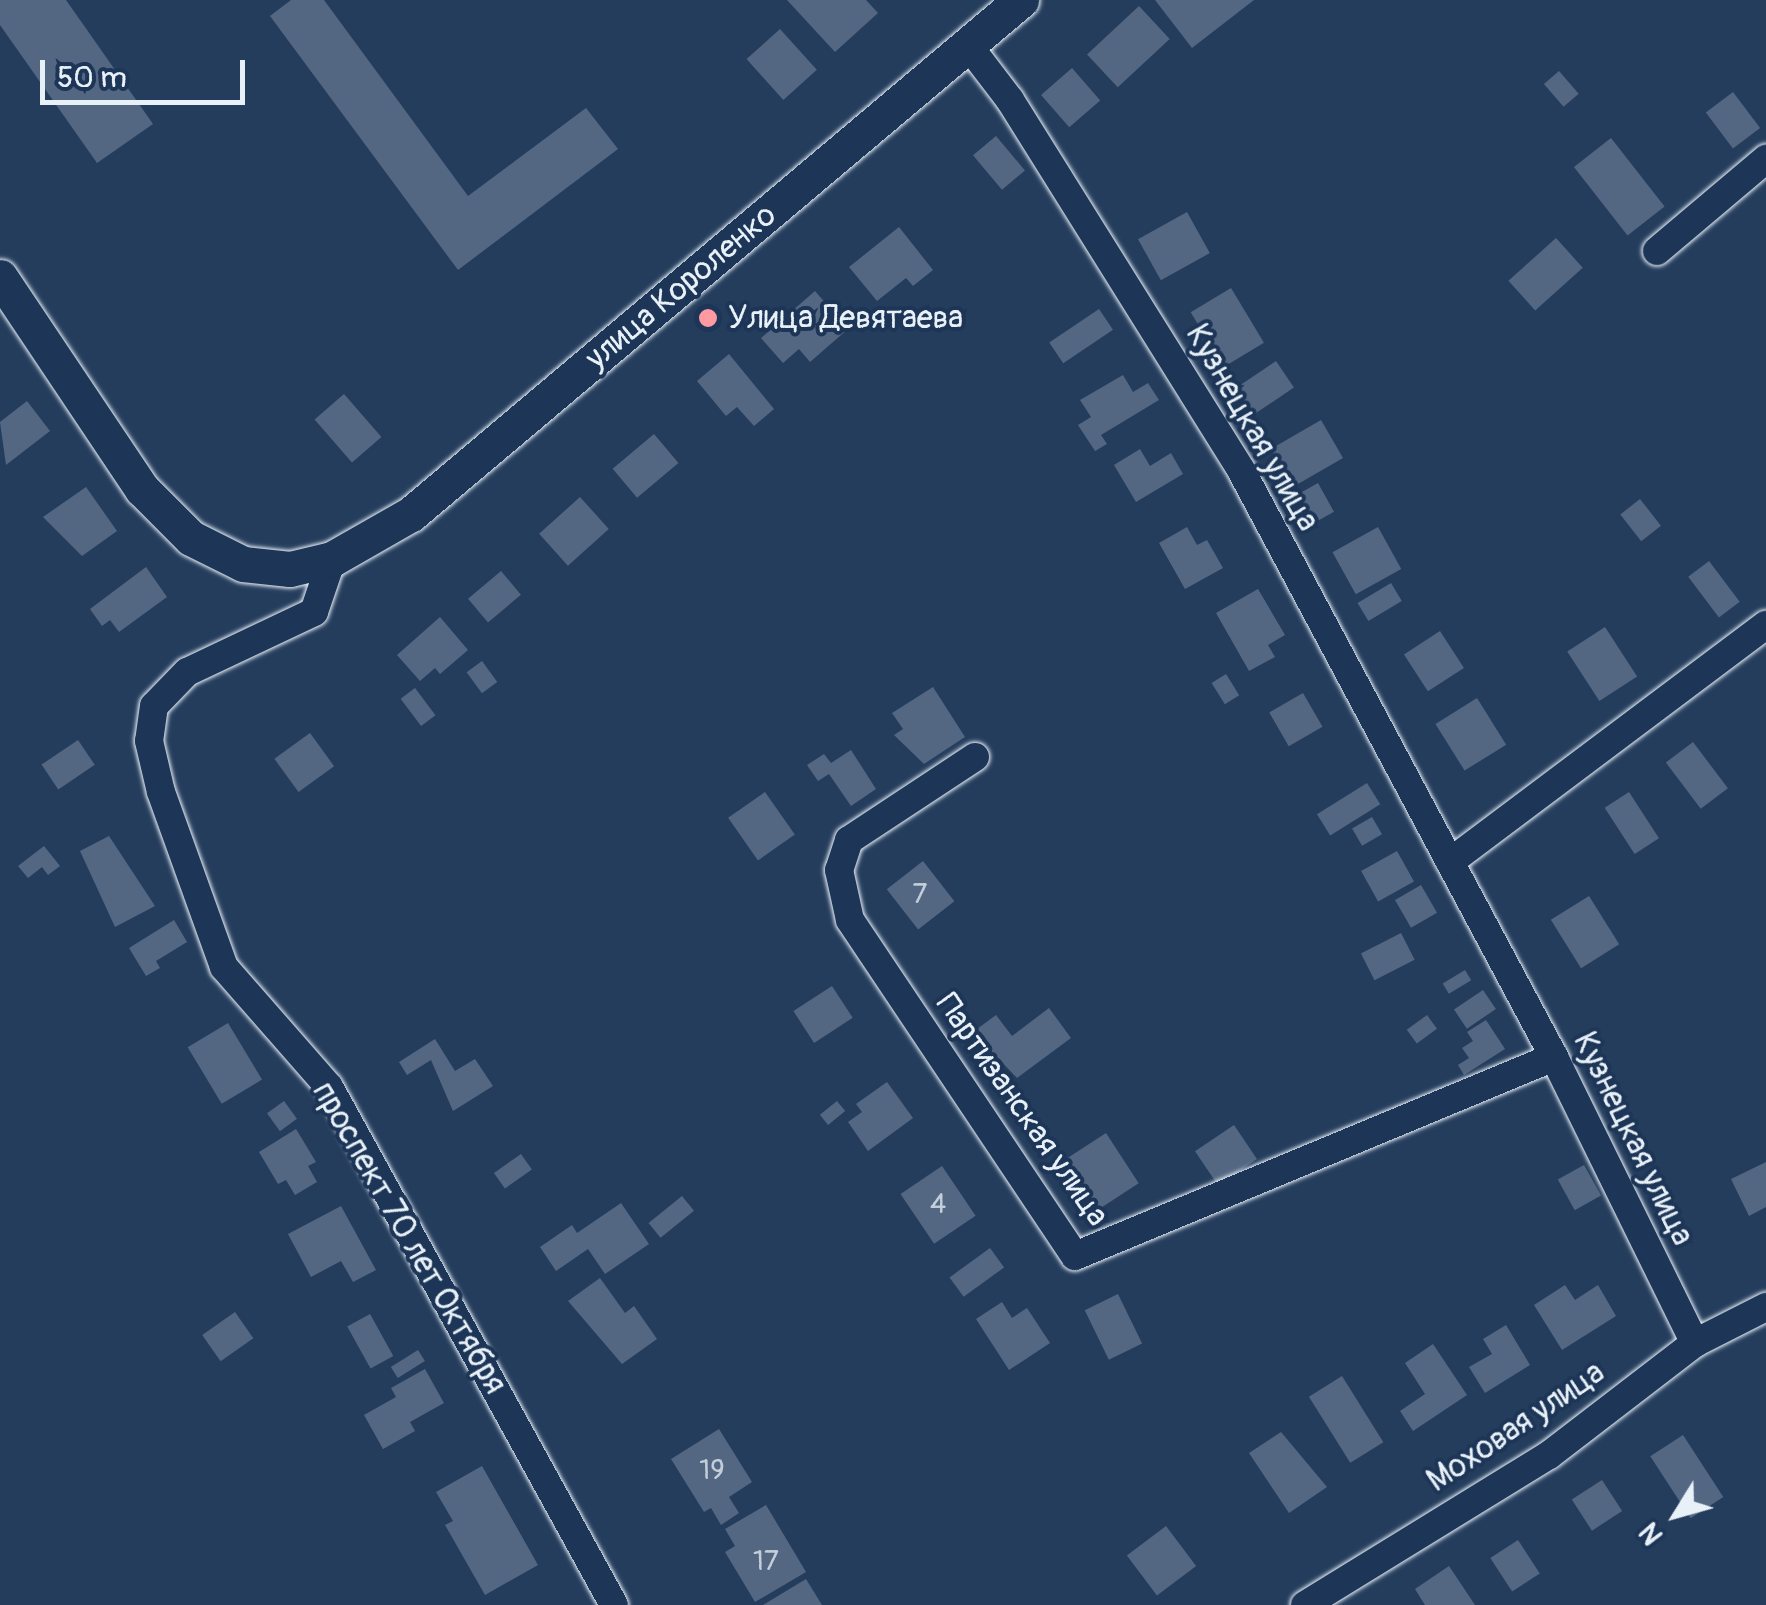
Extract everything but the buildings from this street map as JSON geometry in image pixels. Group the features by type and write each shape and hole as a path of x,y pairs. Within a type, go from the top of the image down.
{"street":[{"name":"улица Короленко","path":"332,559 412,514 1020,0"},
{"name":"Кузнецкая улица","path":"968,44 1010,100 1241,470 1554,1057 1695,1342"},
{"path":"1657,251 1766,158"},
{"path":"0,278 121,461 191,538 243,564 290,569 332,559"},
{"name":"проспект 70 лет Октября","path":"332,559 314,612 187,672 154,706 149,741 161,792 224,968 329,1086 614,1605"},
{"path":"1450,862 1766,624"},
{"name":"Партизанская улица","path":"975,757 849,840 839,870 850,920 1075,1256 1554,1057"},
{"name":"Моховая улица","path":"1304,1605 1548,1455 1695,1342 1766,1308"}],"place":[{"name":"Улица Девятаева","path":"708,318"}]}
